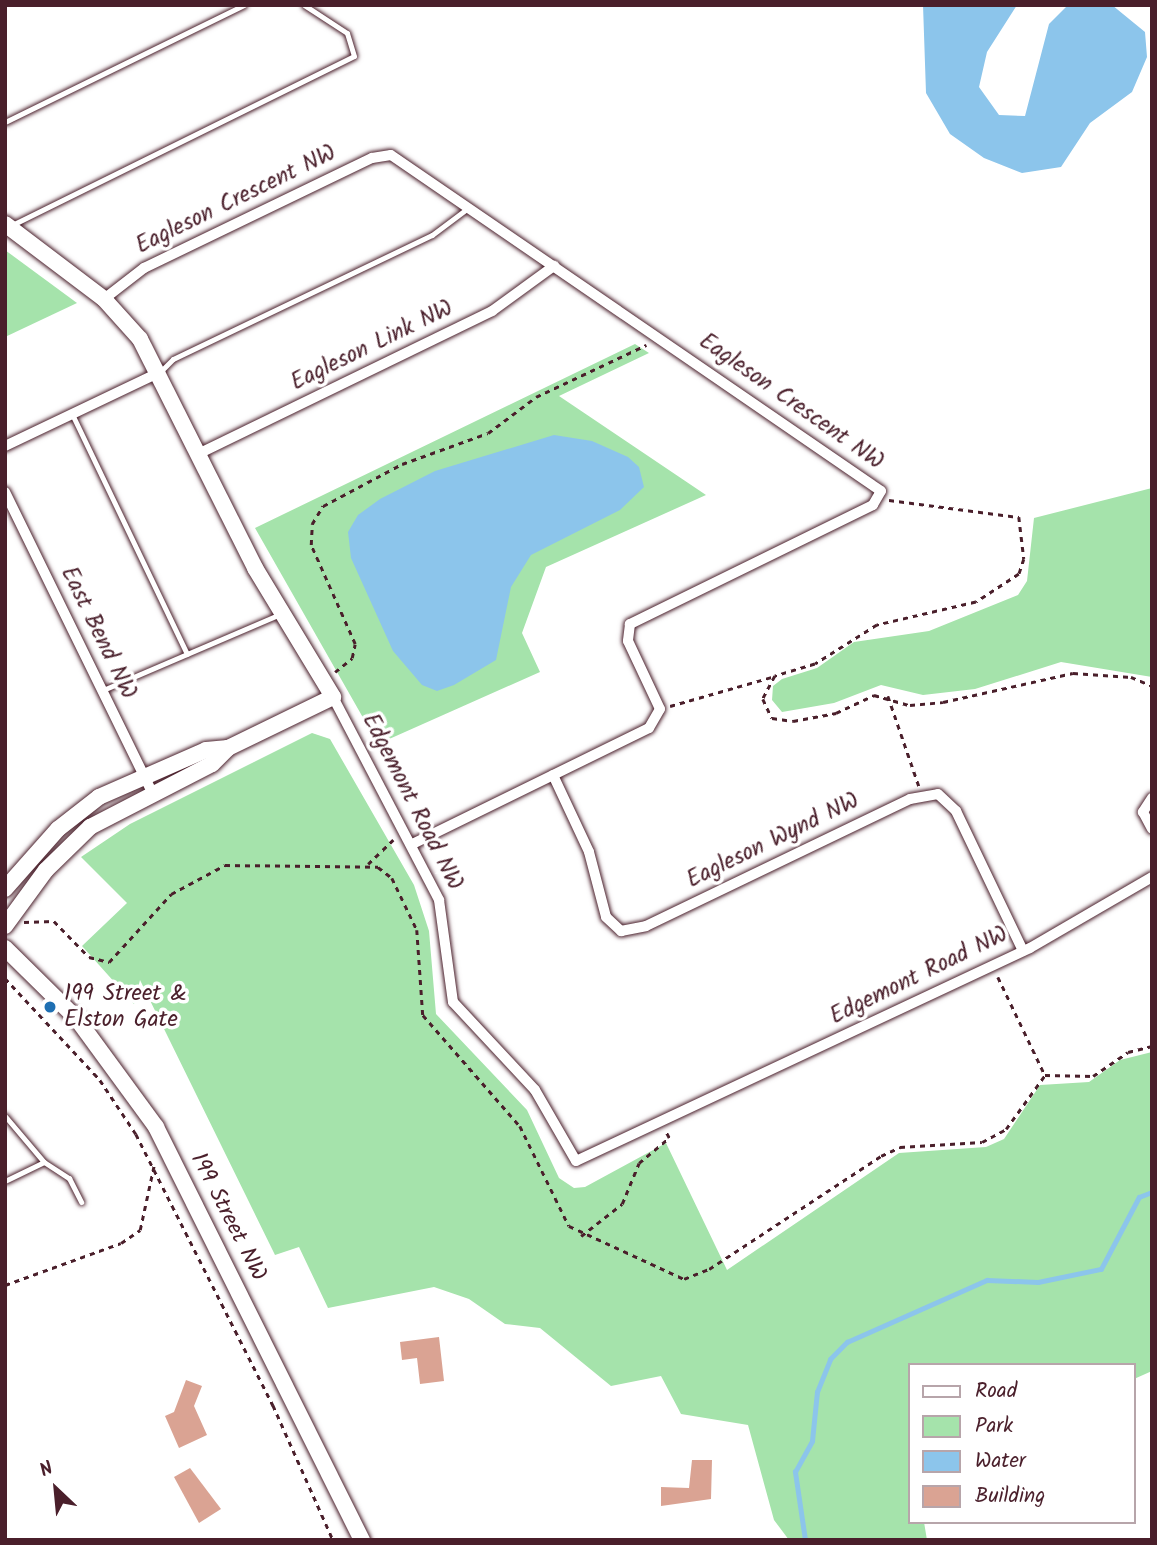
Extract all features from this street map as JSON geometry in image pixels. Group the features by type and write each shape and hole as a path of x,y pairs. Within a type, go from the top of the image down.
{"street":[{"name":"Eagleson Crescent NW","path":"104,299 144,268 382,155 469,207 874,482 879,500 630,624 628,641 660,709"},
{"name":"Edgemont Road NW","path":"7,225 104,299 160,372 282,614 323,678 412,845 445,923 453,1002 535,1090 570,1155 583,1162 663,1125 1023,951 1152,877"},
{"name":"Eagleson Link NW","path":"200,453 492,311 554,266"},
{"path":"5,446 160,372"},
{"name":"East Bend NW","path":"5,492 152,792"},
{"path":"5,889 79,811 144,775 228,748 333,697"},
{"path":"412,845 649,728 660,709"},
{"path":"5,926 65,848 152,792 212,764 228,748"},
{"name":"Eagleson Wynd NW","path":"553,775 589,852 606,917 621,931 646,926 923,794"},
{"path":"923,794 938,794 956,811 1023,951"},
{"path":"1152,798 1143,812 1152,829"},
{"name":"199 Street NW","path":"5,948 77,1019 156,1127 362,1540"}],"lane":[{"path":"5,122 244,5"},
{"path":"7,225 354,56 347,33 304,5"},
{"path":"160,372 173,359 432,235 469,207"},
{"path":"72,414 187,654"},
{"path":"103,690 282,614"},
{"path":"5,1116 44,1162 69,1178 81,1202"},
{"path":"5,1181 44,1162"}],"path":[{"path":"323,678 348,663 355,644 311,545 312,524 323,506 402,464 488,433 536,397 661,338"},
{"path":"660,709 815,664 877,625 975,602 1019,574 1024,559 1019,517 879,500"},
{"path":"775,676 763,706 781,721 888,696 910,705 943,702 1092,673 1152,686"},
{"path":"888,696 923,794"},
{"path":"368,864 406,834"},
{"path":"23,923 54,921 89,957 109,962 194,876 225,865 368,864 392,877 408,905 422,963 423,1015 520,1126 555,1203 581,1236 635,1253 675,1276 696,1276 755,1233 900,1147 982,1142 1000,1134 1045,1075"},
{"path":"992,965 1045,1075"},
{"path":"5,978 100,1080 153,1165 333,1540"},
{"path":"1045,1075 1093,1076 1128,1052 1152,1046"},
{"path":"581,1236 622,1204 639,1163 669,1138 663,1125"},
{"path":"5,1285 121,1243 140,1230 153,1165"}],"green space":[{"path":"5,250 77,303 5,337"},
{"path":"635,344 649,353 559,396 706,495 546,567 522,633 540,672 378,744 255,528"},
{"path":"1152,488 1152,677 1061,662 975,689 923,695 881,685 834,703 782,712 772,700 773,686 782,679 817,668 854,642 929,631 1018,595 1027,581 1034,518"},
{"path":"312,733 330,739 414,885 429,931 436,1014 527,1110 559,1178 574,1188 585,1187 666,1143 727,1270 899,1153 986,1147 1004,1139 1040,1085 1089,1082 1120,1060 1152,1052 1152,1371 1136,1378 1136,1363 908,1363 908,1524 924,1524 927,1540 789,1540 774,1520 748,1425 681,1414 661,1376 611,1386 540,1328 505,1324 469,1299 434,1287 328,1308 299,1247 275,1255 140,980 134,1004 82,946 127,903 81,857 130,824"}],"water":[{"path":"923,5 1017,5 987,52 979,87 999,115 1025,116 1049,24 1068,5 1112,5 1145,32 1147,57 1132,92 1090,123 1061,167 1022,173 984,158 950,134 926,93"},
{"path":"554,435 592,441 628,457 639,467 644,487 620,510 531,555 511,587 496,660 454,685 437,691 422,685 393,651 351,558 348,532 358,515 380,499 435,471"}],"building":[{"path":"439,1337 444,1381 420,1384 417,1358 402,1360 400,1342"},
{"path":"186,1380 202,1386 194,1406 207,1435 179,1448 165,1416 174,1412"},
{"path":"692,1460 712,1460 711,1499 661,1506 661,1487 689,1488"},
{"path":"190,1468 221,1509 199,1523 174,1477"}],"waterway":[{"path":"805,1540 795,1472 812,1441 817,1392 830,1359 847,1342 987,1280 1038,1282 1101,1269 1139,1197 1152,1192"}],"place":[{"name":"199 Street & Elston Gate","path":"50,1007"}]}
